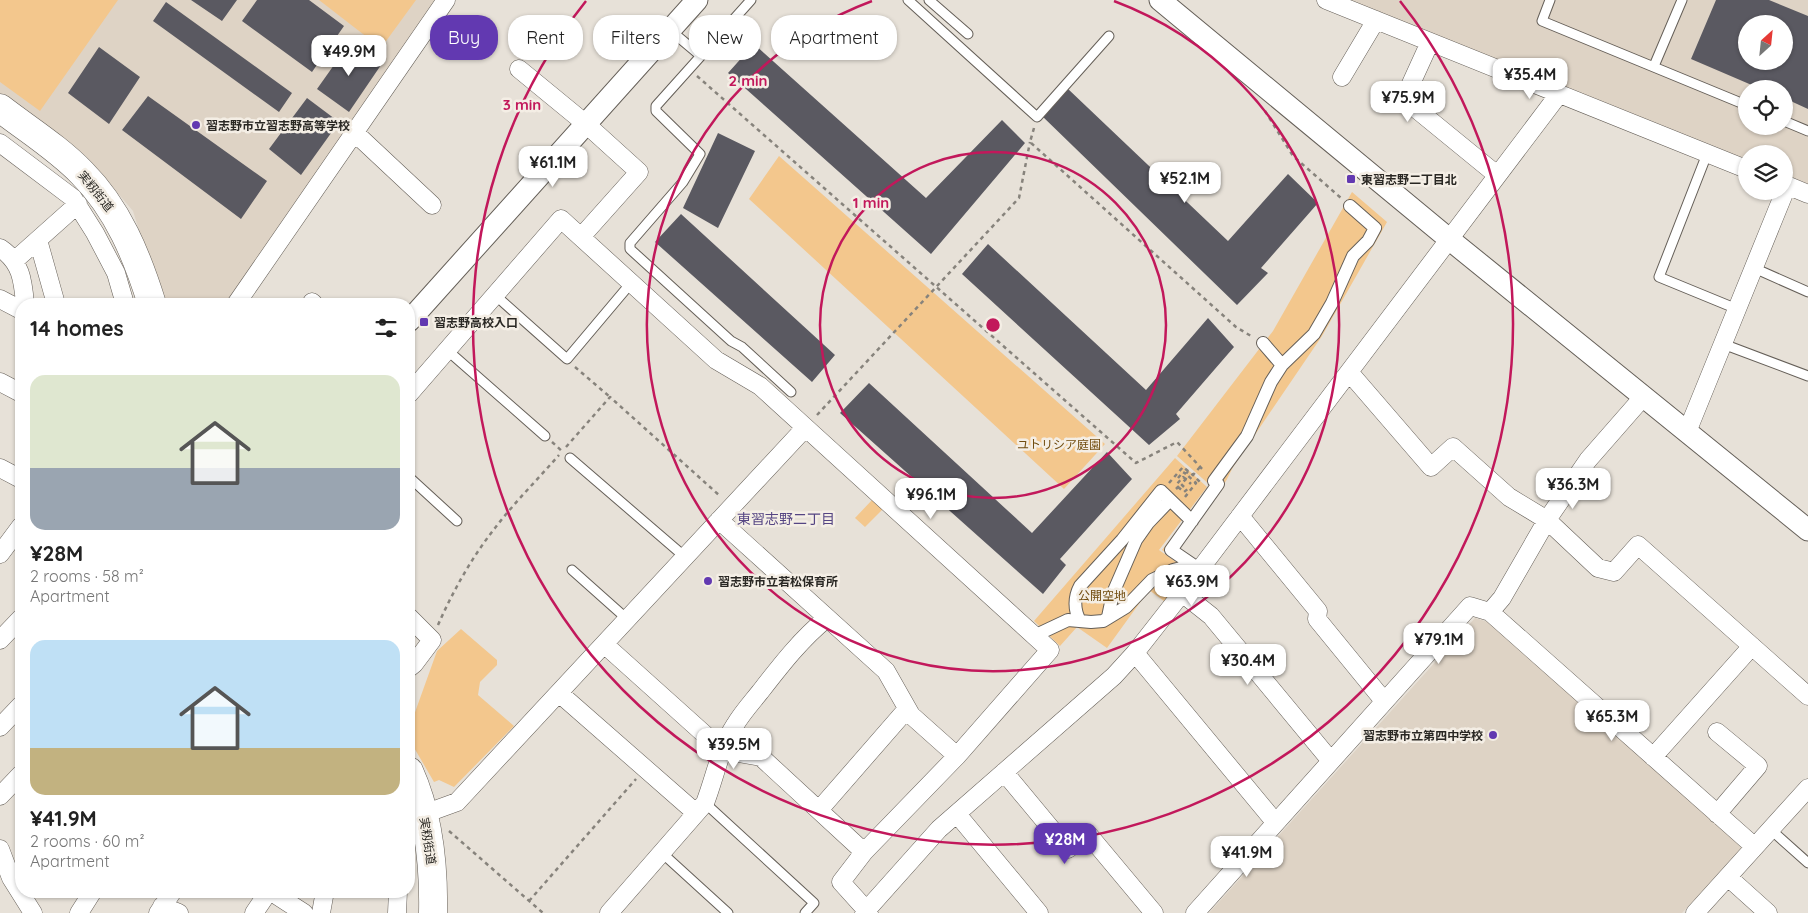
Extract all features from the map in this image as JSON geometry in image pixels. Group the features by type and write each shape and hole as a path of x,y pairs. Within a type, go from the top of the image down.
{"main road":[{"name":"実籾街道","path":"0,108 70,161 98,192 121,224 132,246 150,298"},
{"name":"実籾街道","path":"415,784 431,812 434,913"}],"street":[{"path":"240,298 446,0"},
{"path":"679,20 697,0"},
{"path":"1160,0 1449,239 1687,432 1805,522"},
{"path":"1326,0 1738,167"},
{"path":"1342,77 1376,20"},
{"path":"1430,42 1404,99 1497,175"},
{"path":"415,315 643,60"},
{"path":"519,69 586,124 639,172 581,237"},
{"path":"415,387 561,219 716,360 760,386 1050,650 957,756 864,852 841,882 866,912 940,829 1114,676 1135,653 1559,94"},
{"path":"354,132 432,205"},
{"path":"0,144 73,198 78,204 116,273 123,298"},
{"path":"1793,188 1808,194"},
{"path":"1687,432 1754,268 1779,200"},
{"path":"14,260 78,204"},
{"path":"1034,636 1068,620 1097,622 1126,606 1152,580 1173,570 1193,566 1171,550 1218,484 1208,482 1247,436 1271,382 1282,365 1314,334 1332,303 1353,256 1368,241 1375,228 1350,206"},
{"path":"38,240 54,298"},
{"path":"0,248 17,264 24,298"},
{"path":"0,299 15,307"},
{"path":"1268,350 1282,365"},
{"path":"1349,372 1431,467 1452,447 1509,497 1547,520 1598,568 1614,572 1638,545 1808,696"},
{"path":"0,382 15,390"},
{"path":"1490,612 1502,598 1547,520 1588,460 1644,396"},
{"path":"431,812 457,802 805,428"},
{"path":"0,468 15,476"},
{"path":"1080,621 1075,604 1077,591 1080,586 1122,540 1160,491 1174,494 1192,521"},
{"path":"1108,617 1112,593 1136,540 1148,523 1174,494"},
{"path":"1240,516 1318,611 1317,620 1384,701"},
{"path":"719,520 886,671 911,716 957,756"},
{"path":"0,553 15,534"},
{"path":"1182,593 1211,616 1332,762"},
{"path":"1195,913 1470,606 1490,612 1754,847"},
{"path":"608,913 700,808 714,780 722,750 735,724 775,672 805,638 827,618"},
{"path":"415,623 432,640 415,663"},
{"path":"0,640 15,624"},
{"path":"604,644 722,750 762,757 864,852"},
{"path":"1653,757 1752,646"},
{"path":"1135,653 1275,822"},
{"path":"558,693 645,769 700,808"},
{"path":"819,810 907,709"},
{"path":"0,727 15,711"},
{"path":"1717,732 1758,766 1717,814"},
{"path":"1004,772 1068,849 1088,834 1154,913"},
{"path":"0,796 15,780"},
{"path":"1695,913 1808,788"},
{"path":"957,814 1039,913"},
{"path":"0,849 15,877"},
{"path":"1728,877 1768,913"},
{"path":"25,898 32,913"},
{"path":"79,913 89,898"},
{"path":"168,898 160,910 179,913"},
{"path":"254,913 265,898"},
{"path":"281,898 304,913"},
{"path":"321,913 324,898"},
{"path":"397,913 398,898"}],"lane":[{"path":"738,15 751,0"},
{"path":"908,0 1036,117 1109,36"},
{"path":"929,0 968,34"},
{"path":"1550,0 1542,21 1738,102"},
{"path":"1654,66 1682,0"},
{"path":"679,38 689,46"},
{"path":"698,60 656,106 656,111 700,154 683,182 630,243 630,249 731,341 742,347 791,392"},
{"path":"1793,125 1808,131"},
{"path":"1707,154 1659,276 1737,309"},
{"path":"1754,268 1808,292"},
{"path":"495,295 567,359 632,283"},
{"path":"1723,344 1808,376"},
{"path":"447,350 545,436"},
{"path":"570,458 685,556"},
{"path":"415,483 457,521"},
{"path":"572,570 627,620"},
{"path":"700,808 814,902 805,913"},
{"path":"1770,829 1808,863"},
{"path":"662,852 728,913"}],"path":[{"path":"689,70 1136,463 1177,442 1200,467 1208,482"},
{"path":"1265,111 1294,156 1350,206"},
{"path":"805,428 1019,198 1036,117"},
{"path":"1030,142 1236,327 1268,350"},
{"path":"567,359 732,506"},
{"path":"432,640 447,605 495,528 610,397"},
{"path":"545,436 570,458"},
{"path":"1166,486 1184,467 1191,484"},
{"path":"1193,475 1200,467"},
{"path":"1174,494 1184,497 1196,484 1183,472 1172,485 1184,492 1189,488 1191,489"},
{"path":"1178,487 1176,485 1187,475 1193,475 1208,482"},
{"path":"1184,486 1181,484 1187,475"},
{"path":"1185,503 1191,497"},
{"path":"529,901 645,769"},
{"path":"431,812 447,829 543,913"}],"shaded area":[{"name":"習志野市立習志野高等学校","path":"0,0 436,0 229,298 160,298 133,211 86,156 0,94"},
{"path":"1349,0 1808,0 1808,185 1793,179 1793,145 1738,145 1738,157"},
{"name":"習志野市立第四中学校","path":"1475,618 1488,622 1743,848 1682,913 1209,913"}],"green space":[{"path":"0,0 118,0 40,111 0,82"},
{"path":"319,0 416,0 381,48"},
{"name":"ユトリシア庭園","path":"779,156 1105,444 1064,489 749,199"},
{"path":"1352,192 1387,222 1322,336 1233,467 1226,481 1178,548 1193,571 1162,550 1211,486 1177,456 1273,331"},
{"name":"公開空地","path":"1175,458 1207,487 1159,550 1190,572 1168,604 1149,590 1107,648 1077,627 1060,646 1034,621"},
{"path":"872,500 883,509 865,527 855,518"},
{"path":"461,629 497,660 497,665 480,682 478,695 514,726 454,787 439,780 434,782 415,749 415,712 437,651"}],"building":[{"path":"191,0 237,0 222,21"},
{"path":"257,0 309,0 344,26 312,72 242,21"},
{"path":"1716,0 1769,0 1808,16 1808,109 1793,102 1793,80 1740,80 1691,59"},
{"path":"166,2 292,93 279,112 153,21"},
{"path":"351,41 381,65 349,112 317,89"},
{"path":"99,47 140,77 109,124 68,93"},
{"path":"761,50 926,198 1002,120 1025,143 931,254 728,73 740,60 761,60"},
{"path":"1067,88 1228,241 1288,174 1318,203 1261,268 1268,273 1237,305 1041,115"},
{"path":"148,96 267,181 241,219 122,130"},
{"path":"307,98 339,122 301,175 269,149"},
{"path":"718,133 755,151 718,228 683,208"},
{"path":"681,214 835,355 812,382 655,242"},
{"path":"988,244 1146,390 1208,318 1234,347 1176,414 1180,419 1149,445 962,274"},
{"path":"869,383 1032,533 1107,452 1132,479 1060,559 1066,565 1043,594 840,413"}],"place":[{"name":"習志野市立習志野高等学校","path":"196,125"},
{"name":"東習志野二丁目北","path":"1351,179"},
{"name":"習志野高校入口","path":"424,322"},
{"name":"習志野市立若松保育所","path":"708,581"},
{"name":"習志野市立第四中学校","path":"1493,735"}],"district":[{"name":"東習志野二丁目","path":"786,519"}]}
